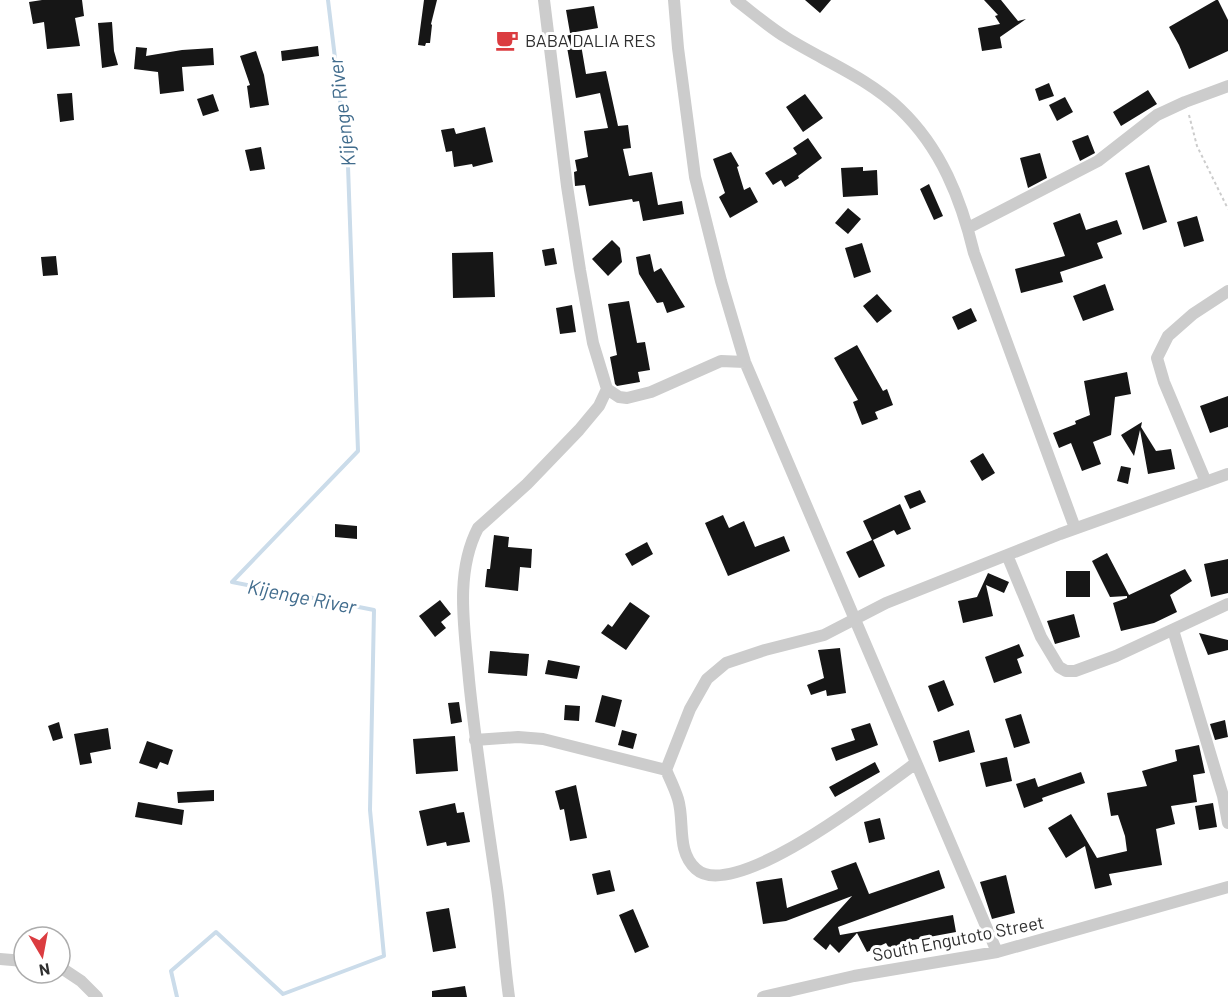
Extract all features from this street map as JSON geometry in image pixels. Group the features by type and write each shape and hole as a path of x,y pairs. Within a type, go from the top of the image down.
{"street":[{"path":"544,0 580,270 594,343 608,389 619,397 627,398 651,392 721,361 745,362"},
{"path":"674,0 695,177 721,282 745,362 997,952"},
{"path":"736,0 786,37 874,89 899,108 940,159 953,185 978,264 1075,528"},
{"path":"968,228 1098,161 1149,121 1185,102 1228,86"},
{"path":"1206,482 1164,382 1157,358 1168,336 1193,314 1228,291"},
{"path":"509,997 498,894 475,740 463,615 464,578 473,537 484,520 527,484 579,430 599,406 608,389"},
{"path":"915,763 847,814 775,857 741,872 721,876 706,875 695,868 685,852 678,799 666,770 690,709 714,672 731,661 831,632 855,618 1007,555 1075,528 1228,474"},
{"path":"1007,555 1041,637 1059,667 1066,671 1075,671 1093,665 1228,604"},
{"path":"1173,630 1223,796 1228,823"},
{"path":"475,740 518,737 543,739 666,770"},
{"name":"South Engutoto Street","path":"763,997 854,976 997,952 1228,887"},
{"path":"72,975 97,997"}],"path":[{"path":"1185,102 1197,147 1228,209"}],"building":[{"path":"82,0 84,16 75,18 80,46 47,49 44,22 33,24 29,2"},
{"path":"424,0 437,0 431,24 430,43 426,43 425,46 418,45"},
{"path":"805,0 831,0 820,13"},
{"path":"984,0 1001,0 1018,21 1026,19 1000,37 1002,48 982,51 978,28 1000,24 995,16 998,15"},
{"path":"1216,0 1228,20 1228,51 1189,69 1169,27"},
{"path":"594,6 598,28 570,33 566,10"},
{"path":"112,22 114,51 118,65 102,68 98,23"},
{"path":"579,33 586,74 606,71 618,126 628,125 631,148 623,149 629,176 652,172 658,205 682,201 684,214 643,221 639,201 633,202 632,199 589,206 585,185 575,186 574,172 577,171 575,160 588,157 584,131 608,128 600,93 576,98 565,36"},
{"path":"318,46 319,56 282,61 281,51"},
{"path":"136,47 147,48 146,56 213,48 214,65 182,67 184,91 160,94 158,72 134,69"},
{"path":"256,51 264,75 269,105 250,108 247,86 250,85 240,56"},
{"path":"1049,83 1054,96 1039,101 1035,89"},
{"path":"1148,90 1157,104 1121,126 1113,112"},
{"path":"72,93 74,120 60,122 57,94"},
{"path":"213,94 219,111 203,116 197,99"},
{"path":"805,94 823,118 803,132 786,107"},
{"path":"1065,97 1073,112 1057,121 1049,105"},
{"path":"485,127 493,162 473,167 472,164 454,167 452,151 446,152 441,130 454,128 456,134"},
{"path":"1088,135 1095,153 1080,161 1072,141"},
{"path":"808,138 822,158 785,187 781,180 773,185 765,173 797,154 793,148"},
{"path":"261,147 265,169 250,171 245,150"},
{"path":"731,152 739,166 737,167 744,190 750,187 758,202 730,218 719,197 725,193 713,159"},
{"path":"1040,153 1047,178 1028,188 1020,158"},
{"path":"1149,165 1167,222 1143,230 1125,173"},
{"path":"863,167 863,171 877,170 878,195 843,197 841,168"},
{"path":"929,184 943,216 934,220 920,189"},
{"path":"848,208 861,219 848,234 835,223"},
{"path":"1080,213 1086,230 1117,220 1122,234 1097,243 1103,258 1060,272 1063,282 1021,293 1015,269 1065,256 1053,223"},
{"path":"1197,216 1204,241 1184,247 1177,222"},
{"path":"612,240 620,248 622,262 608,276 592,259"},
{"path":"862,243 871,272 854,278 845,248"},
{"path":"554,248 557,264 545,266 542,250"},
{"path":"493,252 495,297 453,298 452,253"},
{"path":"650,254 654,272 661,268 685,307 667,313 663,302 657,303 639,274 636,257"},
{"path":"56,256 58,275 43,276 41,257"},
{"path":"1105,284 1114,310 1083,321 1073,296"},
{"path":"877,294 892,311 877,323 863,306"},
{"path":"629,301 637,343 645,342 650,370 638,372 640,382 617,386 610,357 617,355 608,304"},
{"path":"572,305 576,332 560,334 556,308"},
{"path":"971,308 977,321 958,330 952,317"},
{"path":"857,345 883,391 887,389 893,405 875,412 878,419 862,425 853,402 858,400 834,358"},
{"path":"1127,372 1131,394 1115,397 1111,435 1093,442 1101,464 1082,471 1071,443 1059,448 1053,433 1076,424 1075,421 1090,415 1084,381"},
{"path":"1228,396 1228,427 1210,433 1200,406"},
{"path":"1142,422 1141,427 1156,451 1171,449 1175,469 1148,474 1140,430 1134,456 1121,435"},
{"path":"983,453 995,473 982,481 970,461"},
{"path":"1121,466 1131,468 1128,484 1117,481"},
{"path":"920,490 926,502 910,509 904,496"},
{"path":"900,504 911,529 897,535 894,530 873,540 885,566 859,578 846,552 872,540 863,521"},
{"path":"723,515 729,528 744,521 755,547 784,536 790,551 728,576 705,523"},
{"path":"335,524 357,526 357,539 335,537"},
{"path":"494,535 509,537 508,547 532,549 531,568 520,567 518,591 485,587 487,569 490,569"},
{"path":"647,542 653,554 632,566 625,554"},
{"path":"1107,553 1129,595 1185,569 1192,581 1170,595 1177,612 1154,623 1121,631 1113,603 1127,596 1110,597 1092,561"},
{"path":"1228,559 1228,593 1211,597 1204,564"},
{"path":"1066,571 1090,571 1090,597 1066,597"},
{"path":"988,573 1009,582 1004,593 986,585 993,616 963,623 958,601 977,597"},
{"path":"440,600 451,614 441,622 446,628 435,637 419,616"},
{"path":"630,602 650,616 626,650 601,633 608,624 612,627"},
{"path":"1074,614 1080,637 1055,644 1047,621"},
{"path":"1199,633 1228,640 1228,650 1208,655"},
{"path":"1019,644 1024,656 1017,659 1022,673 994,683 985,657"},
{"path":"840,648 846,693 827,696 826,690 811,695 807,685 824,678 818,650"},
{"path":"490,651 529,654 527,676 488,673"},
{"path":"548,660 580,666 577,679 545,674"},
{"path":"944,680 954,705 938,712 928,686"},
{"path":"602,695 622,700 615,727 595,722"},
{"path":"459,702 462,722 451,724 448,703"},
{"path":"565,705 580,706 579,721 564,720"},
{"path":"1021,714 1030,743 1014,748 1005,719"},
{"path":"1225,720 1228,737 1215,740 1210,724"},
{"path":"59,722 63,738 53,741 48,726"},
{"path":"870,723 878,745 836,761 831,748 855,740 851,729"},
{"path":"108,728 111,749 90,753 92,763 80,765 74,734"},
{"path":"622,730 637,734 633,749 618,745"},
{"path":"969,730 975,752 939,762 933,741"},
{"path":"455,736 458,771 416,774 413,739"},
{"path":"147,741 173,750 168,765 160,762 157,769 139,763"},
{"path":"1199,745 1205,773 1193,775 1197,802 1171,806 1175,824 1156,829 1162,865 1109,874 1112,885 1095,889 1085,846 1066,858 1048,828 1071,814 1097,858 1127,851 1118,815 1111,816 1107,793 1147,786 1142,771 1177,761 1175,750"},
{"path":"1007,757 1012,781 986,787 980,763"},
{"path":"875,762 880,772 835,797 829,787"},
{"path":"1081,772 1085,783 1042,798 1043,801 1024,808 1016,784 1035,778 1038,787"},
{"path":"576,785 587,838 570,841 564,809 560,810 555,791"},
{"path":"214,790 214,801 178,803 177,792"},
{"path":"138,802 184,810 182,825 135,817"},
{"path":"455,803 457,813 464,812 470,842 447,846 446,842 427,846 419,811"},
{"path":"1213,803 1217,827 1199,830 1195,806"},
{"path":"880,818 885,839 869,843 864,822"},
{"path":"856,862 869,894 939,870 945,888 838,927 840,935 953,915 956,932 902,942 905,947 892,953 886,943 867,952 857,933 839,953 830,944 826,950 813,939 852,896 786,921 763,924 756,882 782,878 787,908 838,889 831,871"},
{"path":"610,870 615,891 597,895 592,874"},
{"path":"1006,875 1015,913 992,919 980,882"},
{"path":"449,908 456,948 433,952 426,912"},
{"path":"633,909 649,947 635,953 619,915"},
{"path":"465,986 467,997 432,997 432,991"}],"waterway":[{"name":"Kijenge River","path":"177,997 171,971 216,932 283,994 384,956 370,810 374,610 232,582 358,451 348,166 328,0"}],"place":[{"name":"BABA DALIA RES","path":"507,40"}]}
